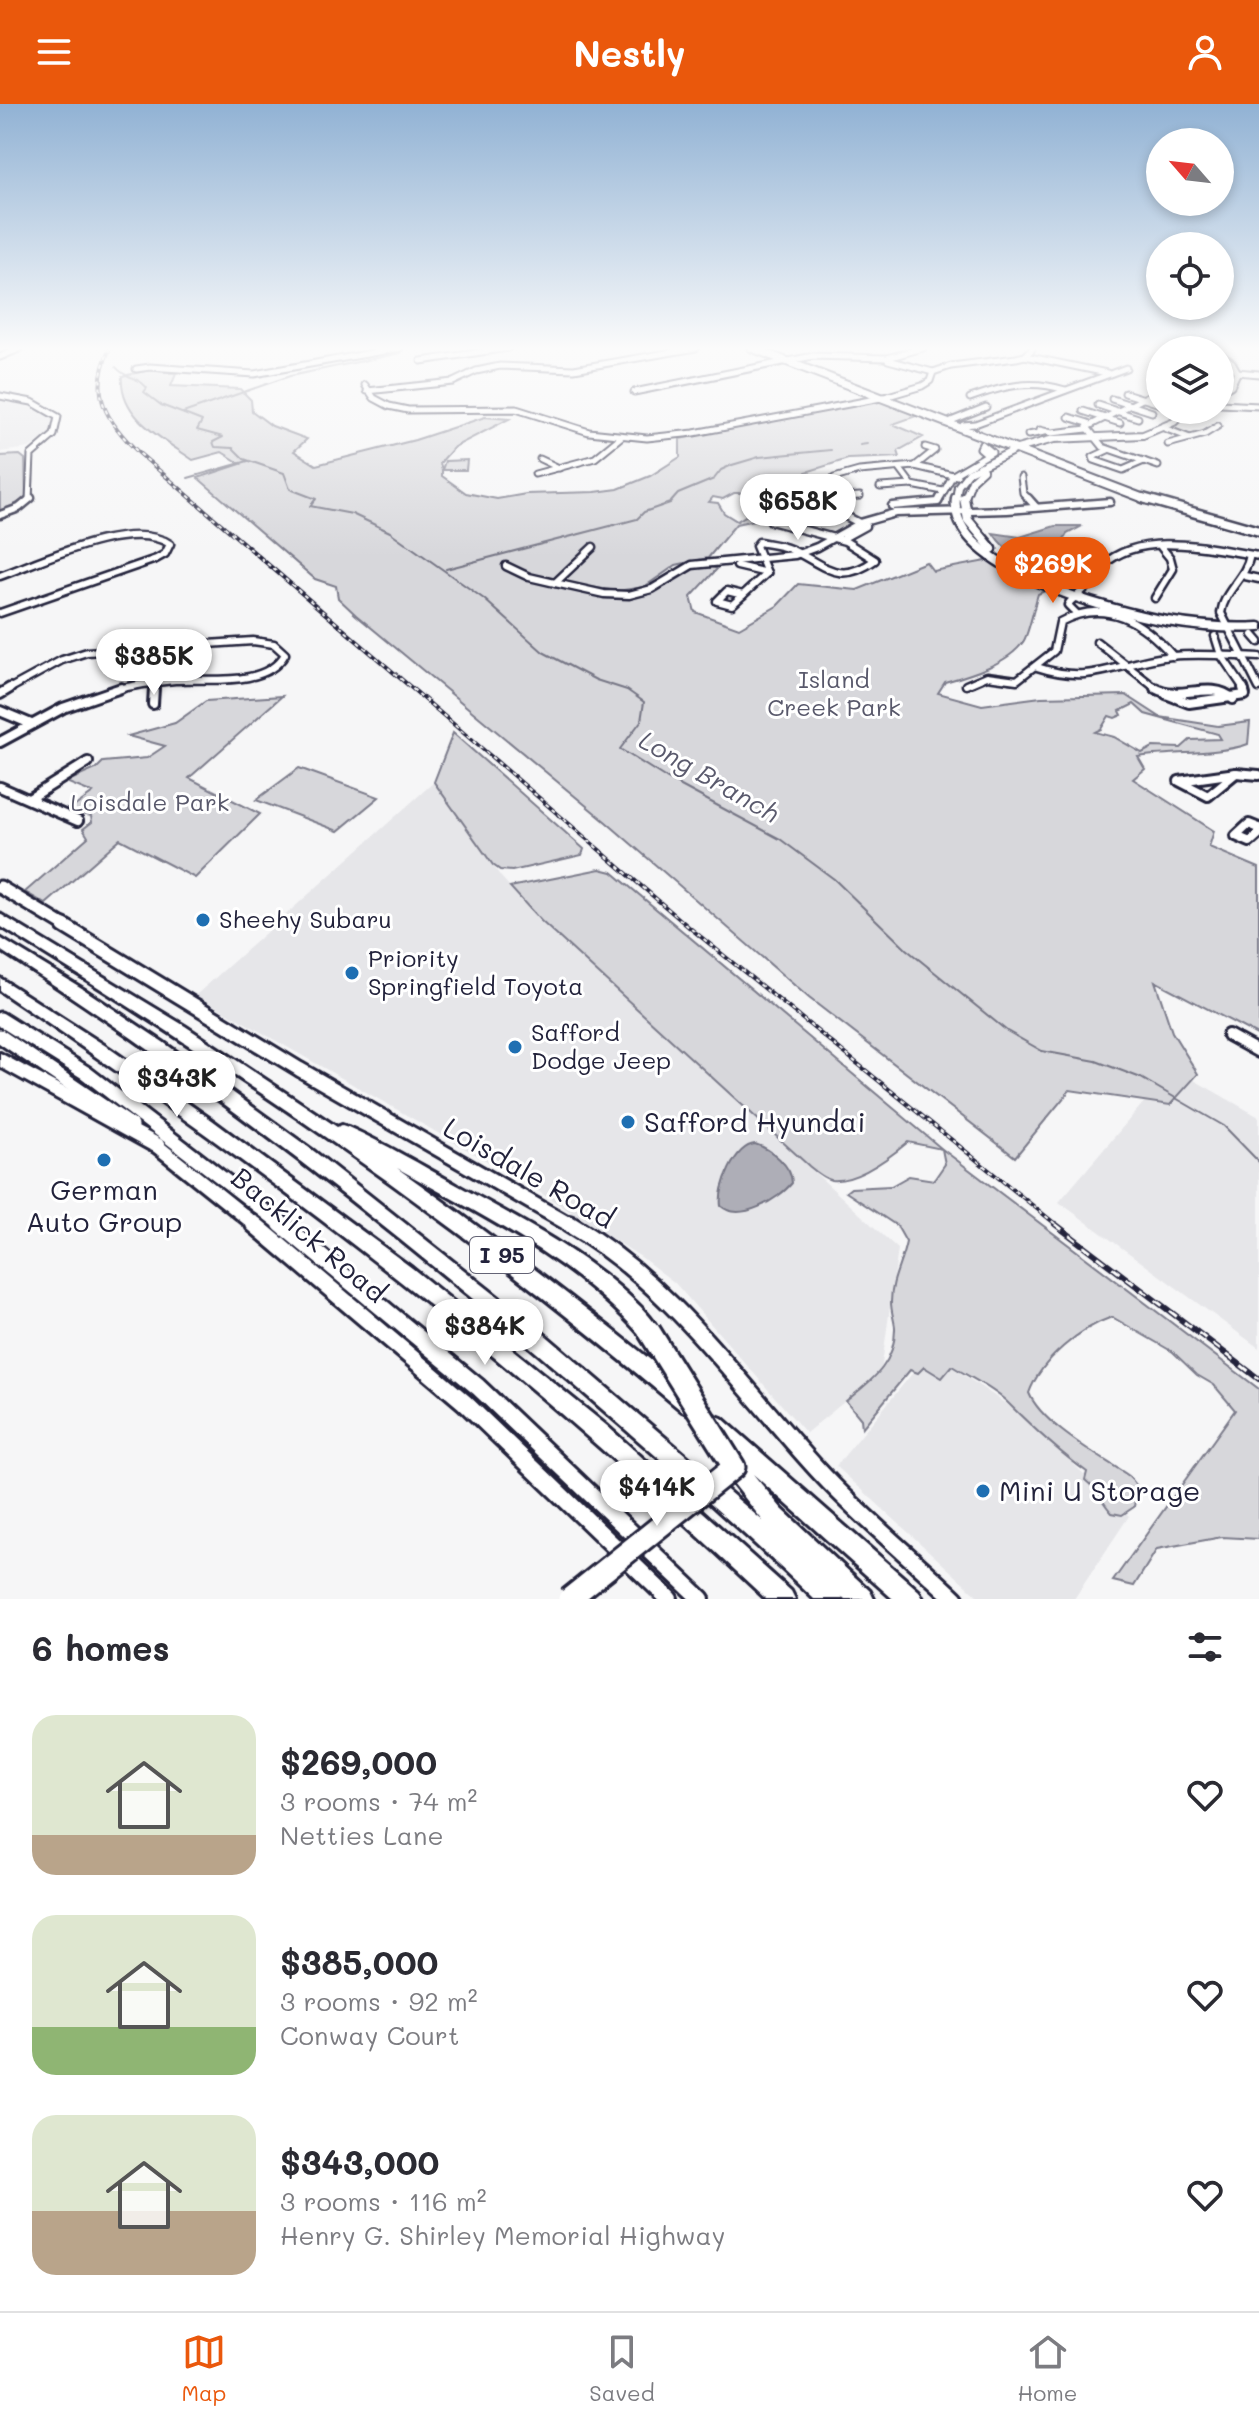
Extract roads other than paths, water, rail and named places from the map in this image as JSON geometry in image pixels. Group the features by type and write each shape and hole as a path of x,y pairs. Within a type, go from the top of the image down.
{"highway":[{"name":"I 95","path":"0,919 308,1116 436,1206 587,1320 732,1440 911,1599"},
{"path":"0,943 112,1015 281,1134 425,1245 669,1454 831,1599"},
{"path":"0,954 112,1015"},
{"path":"0,983 260,1163 415,1280 523,1367 662,1487 783,1599"},
{"path":"0,1059 156,1145"},
{"path":"308,1116 371,1145 493,1214 612,1291 649,1331 734,1467 774,1517 862,1599"},
{"path":"569,1599 734,1467"}],"main road":[{"path":"939,418 1167,504 1259,529"},
{"path":"942,418 1022,450"},
{"name":"Loisdale Road","path":"0,887 299,1069 582,1232 628,1263 685,1317 810,1463 955,1599"},
{"name":"Backlick Road","path":"0,1019 86,1073 314,1250 478,1387 701,1599"},
{"name":"Backlick Road","path":"0,1036 156,1145 301,1262 464,1402 669,1599"}],"street":[{"path":"0,515 29,501 33,450 60,429 58,418"},
{"path":"553,418 582,430 654,439 687,436 770,418"},
{"path":"951,421 959,418"},
{"path":"963,425 992,418"},
{"path":"1071,418 1088,426 1094,438 1108,450 1158,466"},
{"path":"1028,435 1042,431 1059,434 1088,426 1101,418"},
{"path":"1104,418 1120,423"},
{"path":"1169,424 1133,435 1050,444 983,463 963,477 954,498 975,532 999,555 1076,596 1151,619 1258,631"},
{"path":"1168,444 1218,426"},
{"path":"1164,428 1190,438"},
{"path":"535,474 602,454 622,436"},
{"path":"915,466 935,450 925,447"},
{"path":"959,510 970,481 986,468 1022,450"},
{"path":"1108,450 1093,457 1094,460 1123,470 1144,461"},
{"path":"506,566 529,577 555,583 609,593 636,593 653,588 686,566 724,561 763,561 799,554 857,522 938,502 953,475 987,454"},
{"path":"540,459 559,468"},
{"path":"841,497 832,481 834,478 859,471 915,466 963,477"},
{"path":"900,469 912,485"},
{"path":"1021,477 1023,493 1036,507"},
{"path":"880,487 912,485 943,491"},
{"path":"784,501 860,496"},
{"path":"828,498 836,511 865,528 845,537"},
{"path":"892,506 1012,510 1070,502 1110,502"},
{"path":"844,516 867,515"},
{"path":"767,573 756,546 759,542 783,547 841,575 874,562 872,557 833,537 771,521"},
{"path":"0,576 123,536 152,534 166,538 170,547 156,559 0,613"},
{"path":"555,583 593,547"},
{"path":"1155,598 1173,569 1170,558 1161,547"},
{"path":"1076,613 1068,605 1109,560 1138,549 1194,547 1259,556"},
{"path":"1250,555 1245,576 1222,601 1226,625 1259,688"},
{"path":"737,566 767,573"},
{"path":"744,595 767,573"},
{"path":"1245,576 1259,579"},
{"path":"966,685 987,676 1017,680 1037,667 1054,651 1060,622 1076,613 1094,613 1142,625 1173,656"},
{"path":"1097,642 1125,667 1166,694 1189,703 1245,695 1246,692 1221,655 1215,636"},
{"path":"0,694 62,660 100,650 262,642 277,646 285,656 279,665 258,675 154,682 90,696 0,742"},
{"path":"1037,667 1058,676 1082,679 1173,656 1259,657"},
{"path":"153,704 154,682"},
{"path":"0,711 31,724"},
{"path":"29,799 88,762"},
{"path":"1236,773 1208,796 1179,781 1202,775 1236,773 1259,775"},
{"path":"0,787 78,821"},
{"path":"1259,827 1249,824 1236,836 1250,842 1259,834"},
{"path":"1228,1035 1259,1052"}],"waterway":[{"name":"Long Branch","path":"194,418 202,421 197,430 223,437 213,442 215,447 233,448 244,459 284,473 290,489 316,499 310,506 352,514 390,532 484,599 543,652 596,680 627,690 644,702 641,721 620,749 666,778 780,839 834,879 906,949 1007,1031 1042,1051 1096,1061 1141,1078 1224,1126 1259,1162"},
{"path":"860,445 867,444"},
{"path":"446,569 637,519 644,512 670,503 678,494 714,479 721,470 732,465 759,457 831,450"},
{"path":"188,478 248,461"}],"railway":[{"path":"110,418 140,454 690,928 1058,1226"},
{"path":"1055,1224 1259,1379"}],"place":[{"name":"Sheehy Subaru","path":"203,920"},
{"name":"Priority Springfield Toyota","path":"352,973"},
{"name":"Safford Dodge Jeep","path":"515,1047"},
{"name":"Safford Hyundai","path":"628,1122"},
{"name":"German Auto Group","path":"104,1160"},
{"name":"Mini U Storage","path":"983,1491"}],"park label":[{"name":"Island Creek Park","path":"834,694"},
{"name":"Loisdale Park","path":"150,803"}]}
